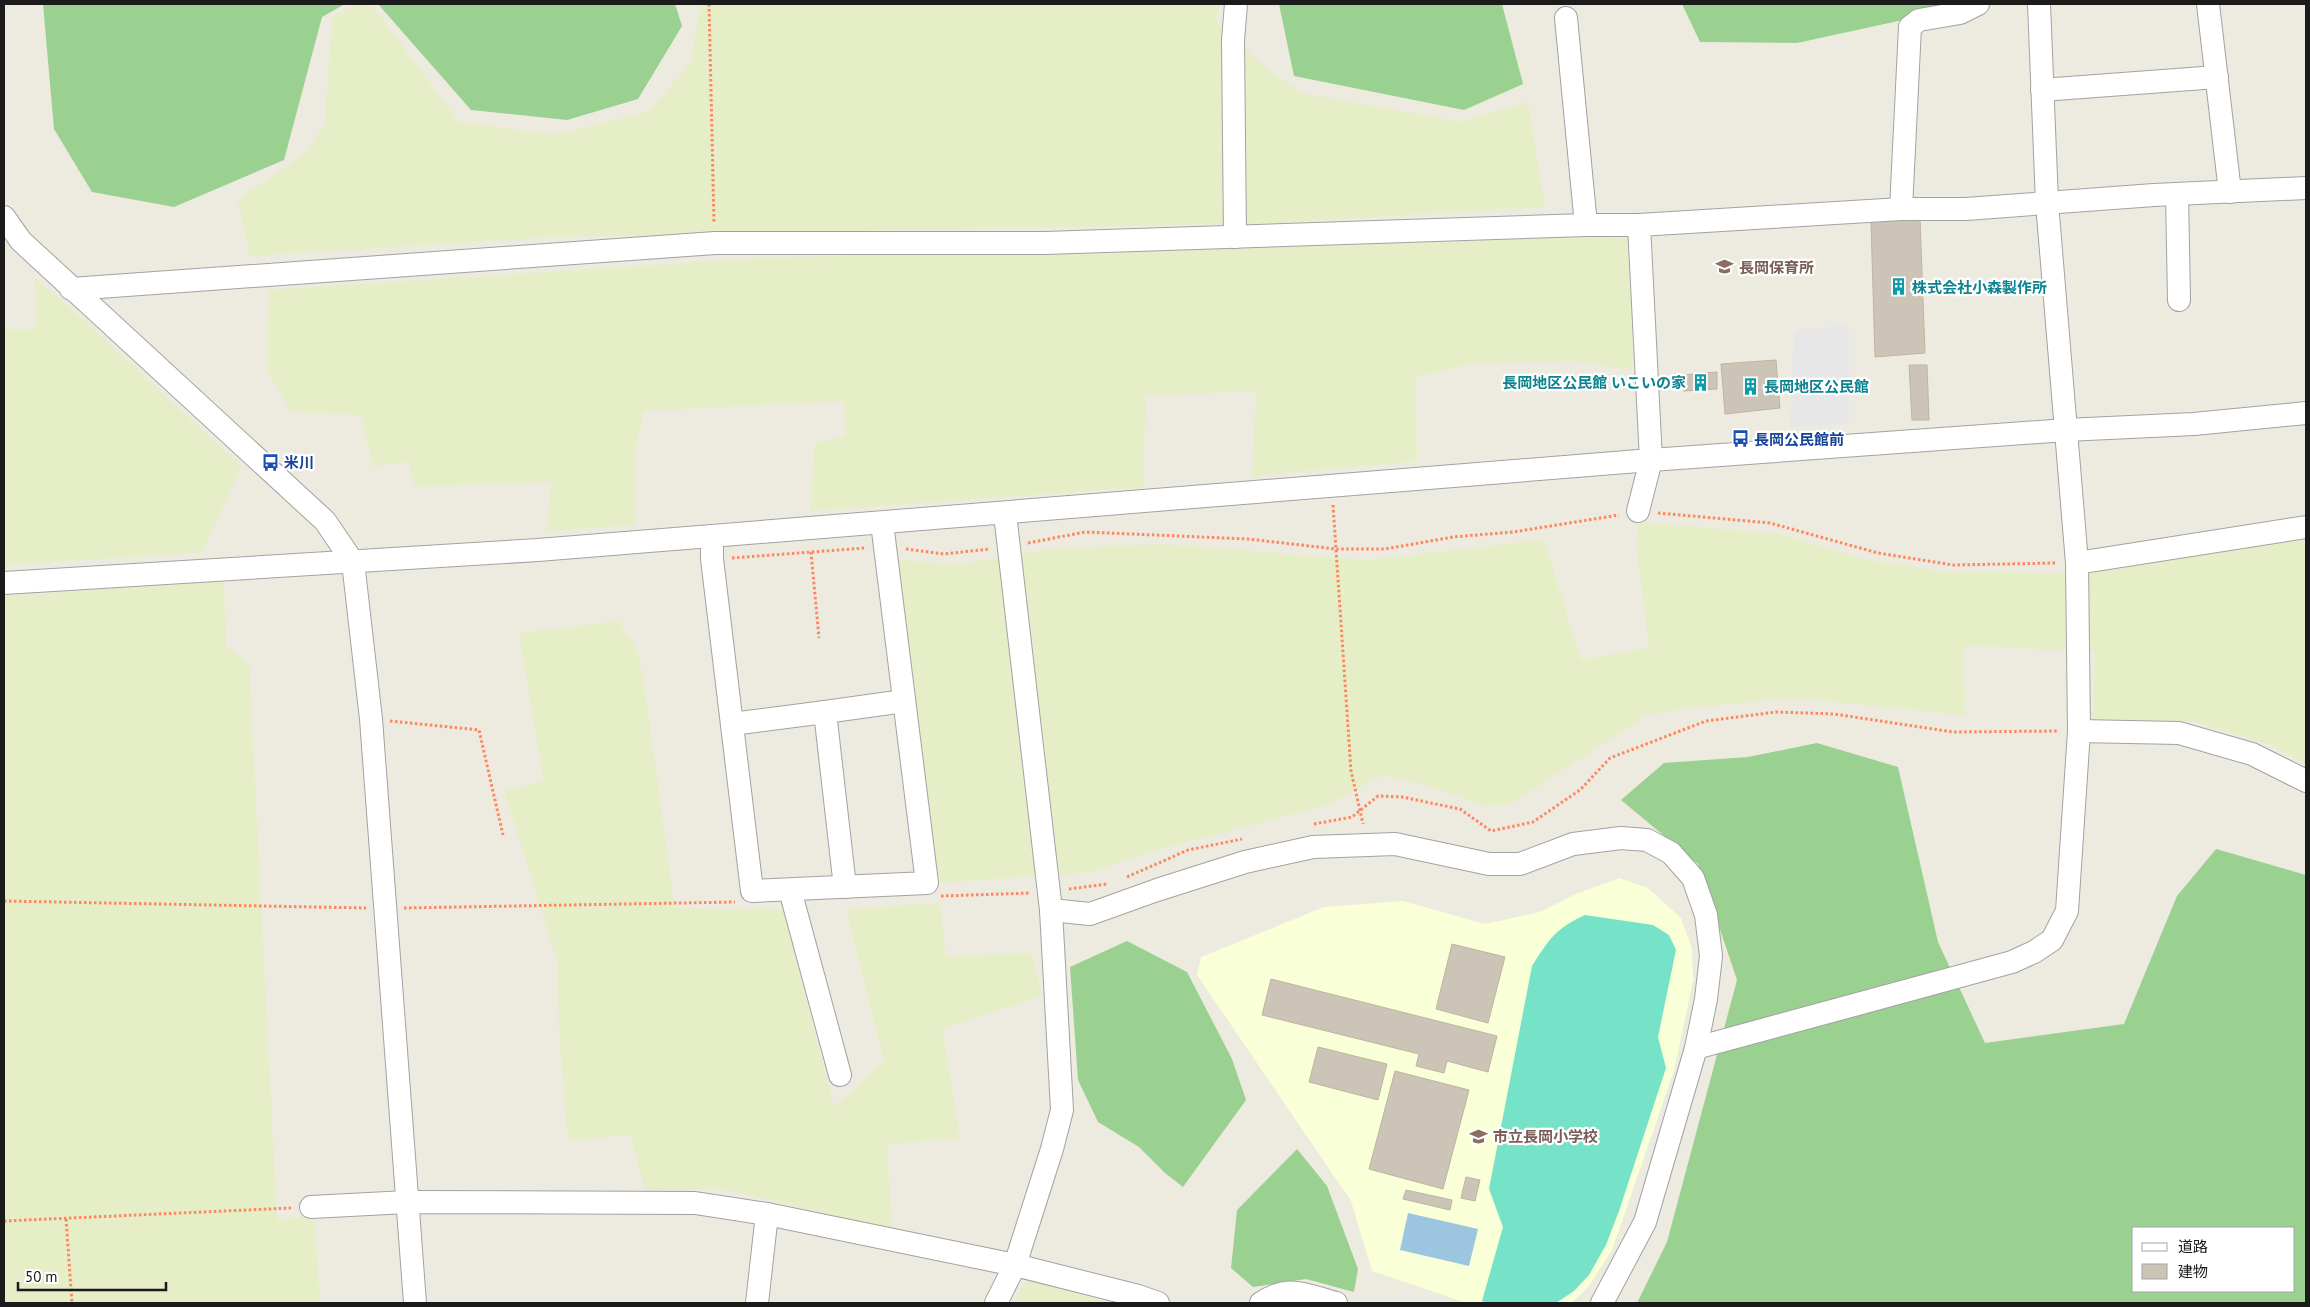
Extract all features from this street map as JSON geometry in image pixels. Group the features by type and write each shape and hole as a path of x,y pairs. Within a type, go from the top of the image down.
{"street":[{"path":"1235,237 1232,40 1236,4"},
{"path":"1901,209 1910,27 1919,20 1960,13 1978,4"},
{"path":"1696,1048 2012,962 2034,952 2052,940 2067,911 2079,731 2077,563 2047,203 2039,4"},
{"path":"2208,4 2230,192"},
{"path":"1566,18 1586,225"},
{"path":"2042,90 2217,77"},
{"path":"71,288 715,243 1045,243 1586,225 1639,226 1901,209 1966,209 2177,194 2306,188"},
{"path":"2177,194 2179,300"},
{"path":"4,217 21,241 325,522 353,562 371,719 415,1303"},
{"path":"1638,512 1651,460 1639,226"},
{"path":"4,583 353,562 712,536 1005,514 1332,485 1651,460 2066,430 2194,424 2306,413"},
{"path":"996,1303 1015,1265 1052,1149 1062,1110 1050,901 1005,514"},
{"path":"712,536 712,559 752,891 926,883 882,523"},
{"path":"2077,563 2306,528"},
{"path":"732,724 904,702"},
{"path":"825,712 845,887"},
{"path":"2079,731 2179,733 2252,754 2306,781"},
{"path":"1050,901 1090,914 1245,862 1313,847 1395,844 1489,864 1520,864 1572,844 1621,838 1647,840 1671,853 1693,878 1706,915 1711,956 1706,999 1696,1048 1645,1222 1602,1303"},
{"path":"790,890 840,1075"},
{"path":"311,1207 408,1202 695,1203 767,1214 1015,1265 1138,1296 1158,1303"},
{"path":"757,1303 767,1214"},
{"path":"1261,1303 1270,1297 1292,1291 1336,1303"}],"path":[{"path":"708,4 715,243"},
{"path":"1332,485 1351,770 1366,845"},
{"path":"712,559 885,546 944,554 1009,546 1085,532 1248,539 1336,549 1385,548 1453,537 1513,532 1638,512 1770,523 1878,552 1953,565 2077,563"},
{"path":"811,552 820,638"},
{"path":"1313,824 1352,817 1378,796 1402,797 1460,809 1491,831 1533,822 1580,790 1610,758 1706,721 1776,712 1834,714 1954,732 2079,731"},
{"path":"371,719 479,730 503,835"},
{"path":"1119,880 1188,850 1246,838"},
{"path":"926,883 932,897 1050,901 1110,884"},
{"path":"4,901 384,908 736,902"},
{"path":"4,1221 311,1207"},
{"path":"66,1219 72,1303"}],"shaded area":[{"path":"356,4 364,4 375,9 459,122 555,135 648,112 690,64 700,10 696,4 1219,4 1216,22 1264,66 1301,93 1461,122 1528,102 1545,207 1274,223 554,237 250,256 238,200 307,152 325,123 332,17"},
{"path":"1585,236 1630,238 1633,370 1571,361 1475,363 1415,378 1417,461 1252,476 1256,391 1146,396 1143,487 810,511 815,443 846,436 843,401 644,411 635,448 635,525 547,531 551,482 415,487 409,462 373,466 360,415 291,412 267,370 269,290 764,258"},
{"path":"35,278 95,330 241,467 202,553 4,565 4,330 36,330"},
{"path":"1849,325 1849,424 1790,427 1794,330"},
{"path":"1639,522 1780,534 1867,560 1940,571 2061,573 2306,539 2306,763 2271,745 2194,722 2093,721 2095,652 1964,645 1965,715 1794,698 1688,708 1647,715 1511,804 1483,806 1427,785 1383,775 1325,806 1152,851 1091,872 939,883 897,560 959,564 1055,548 1164,544 1367,560 1544,540 1581,660 1649,648 1636,543"},
{"path":"224,581 226,647 249,663 277,1220 315,1216 320,1303 4,1303 4,596"},
{"path":"618,621 636,646 643,676 675,908 783,910 834,1107 884,1061 846,909 940,903 946,956 1032,953 1042,996 942,1029 960,1138 887,1144 892,1229 722,1189 645,1190 630,1135 568,1141 559,1032 558,964 504,790 544,781 519,633"},
{"name":"市立長岡小学校","path":"1619,878 1648,888 1681,918 1692,949 1693,981 1674,1071 1612,1250 1589,1286 1571,1303 1467,1303 1372,1271 1351,1201 1197,975 1201,957 1324,907 1403,901 1485,924 1540,912 1576,894"},
{"path":"1027,1279 1110,1303 1014,1303"}],"green space":[{"path":"43,4 345,4 322,17 284,160 174,207 92,192 54,129"},
{"path":"378,4 675,4 682,26 638,99 567,120 471,110"},
{"path":"1279,4 1502,4 1523,84 1464,110 1294,76"},
{"path":"1682,4 1946,4 1935,13 1797,43 1700,42"},
{"path":"1817,743 1898,767 1938,942 1985,1043 2124,1024 2177,896 2216,849 2306,875 2306,1303 1637,1303 1667,1242 1737,980 1698,864 1621,800 1664,763 1748,757"},
{"path":"1585,915 1653,925 1669,935 1676,950 1658,1037 1666,1068 1619,1211 1606,1245 1589,1275 1574,1291 1556,1303 1487,1303 1482,1301 1503,1227 1489,1189 1532,966 1554,935"},
{"path":"1127,941 1187,972 1232,1059 1246,1100 1183,1187 1165,1173 1139,1147 1098,1122 1078,1080 1070,967"},
{"path":"1297,1149 1327,1186 1358,1269 1354,1292 1306,1279 1253,1287 1231,1268 1237,1210"}],"water":[{"path":"1408,1213 1478,1229 1469,1266 1400,1250"}],"building":[{"name":"株式会社小森製作所","path":"1920,218 1925,353 1875,357 1871,221"},
{"name":"長岡地区公民館","path":"1776,360 1780,408 1725,414 1721,364"},
{"path":"1909,365 1927,365 1929,420 1912,420"},
{"name":"長岡地区公民館 いこいの家","path":"1717,372 1717,389 1684,391 1682,375"},
{"path":"1452,944 1505,957 1488,1023 1436,1009"},
{"path":"1271,979 1497,1036 1488,1072 1447,1061 1444,1073 1416,1066 1419,1054 1262,1015"},
{"path":"1318,1047 1387,1064 1378,1100 1309,1082"},
{"path":"1395,1071 1469,1090 1443,1189 1369,1169"},
{"path":"1466,1177 1480,1180 1475,1201 1461,1198"},
{"path":"1406,1190 1452,1200 1450,1210 1403,1199"}],"place":[{"name":"長岡保育所","path":"1725,267"},
{"name":"株式会社小森製作所","path":"1898,287"},
{"name":"長岡地区公民館 いこいの家","path":"1700,382"},
{"name":"長岡地区公民館","path":"1750,386"},
{"name":"長岡公民館前","path":"1740,439"},
{"name":"米川","path":"270,462"},
{"name":"市立長岡小学校","path":"1479,1136"}]}
